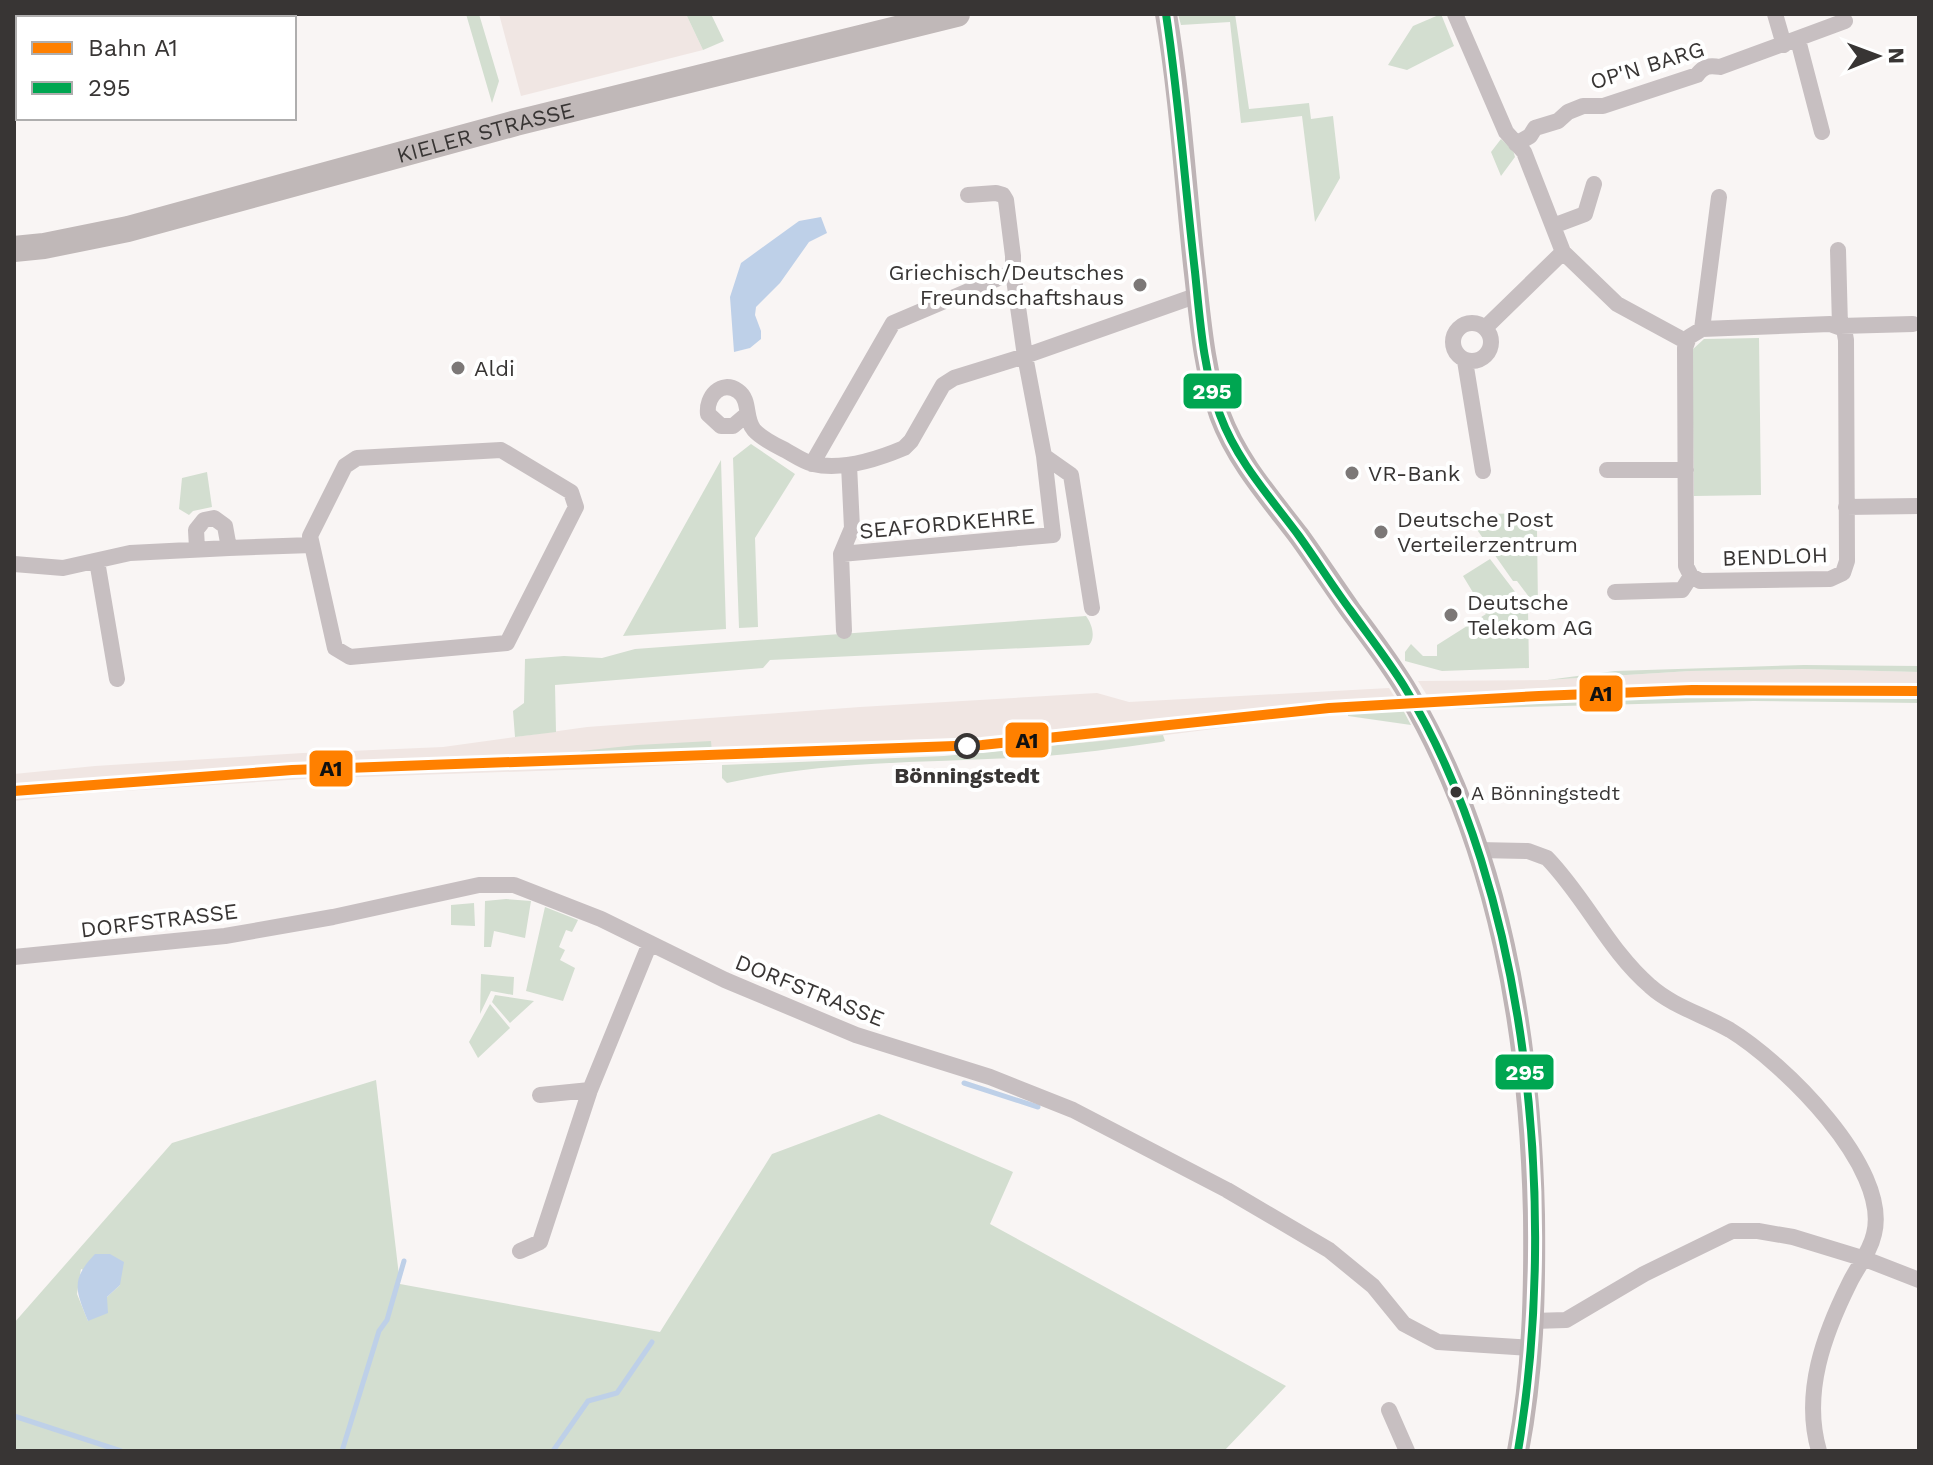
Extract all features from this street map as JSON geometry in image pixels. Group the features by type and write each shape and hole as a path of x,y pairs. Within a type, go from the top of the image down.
{"main road":[{"name":"KIELER STRASSE","path":"14,249 128,229 516,123 957,14"},
{"path":"1166,14 1198,295 1210,382 1220,414 1233,445 1391,666 1424,722 1455,787 1478,850 1499,928 1516,1003 1528,1090 1534,1232 1532,1348 1518,1451"}],"street":[{"path":"1455,14 1511,138 1524,152 1563,252 1617,304 1687,342 1689,337 1702,329 1913,324"},
{"path":"1775,14 1791,43 1822,132"},
{"name":"OP'N BARG","path":"1511,138 1530,136 1535,128 1558,121 1577,108 1603,106 1697,75 1702,68 1720,67 1845,21"},
{"path":"1553,226 1585,214 1594,184"},
{"name":"SEAFORDKEHRE","path":"841,554 1055,538 1044,456 1025,356 1006,200 996,193 968,195"},
{"path":"1702,329 1719,197"},
{"name":"BENDLOH","path":"1687,342 1686,566 1691,576 1700,581 1837,578 1843,573 1847,561 1846,340 1844,329 1840,326 1838,250"},
{"path":"1485,328 1563,252"},
{"path":"812,464 893,323 1013,272"},
{"path":"746,415 754,430 773,444 812,464 849,465 904,448 943,385 954,378 1198,295"},
{"path":"1471,322 1485,328 1490,334 1489,352 1483,359 1465,361 1457,356 1453,337 1457,329 1471,322"},
{"path":"1465,361 1483,471"},
{"path":"501,450 571,492 576,507 507,643 350,657 335,648 312,545 310,536 345,466 357,458 501,450"},
{"path":"1044,456 1071,475 1092,608"},
{"name":"SEAFORDKEHRE","path":"844,631 841,554 852,528 849,465"},
{"path":"1607,470 1686,470"},
{"path":"1846,507 1919,506"},
{"path":"197,548 196,530 204,520 214,518 225,526 229,548"},
{"path":"14,564 63,568 130,553 312,545"},
{"path":"97,561 117,679"},
{"name":"BENDLOH","path":"1615,592 1682,590 1691,576"},
{"path":"1478,850 1528,851 1547,858 1648,985 1751,1044 1806,1093 1858,1163 1876,1212 1874,1233 1865,1259 1851,1279 1824,1339 1814,1384 1814,1436 1819,1451"},
{"name":"DORFSTRASSE","path":"14,957 267,929 424,895 488,884 514,885 601,919 725,980 856,1035 990,1077 1084,1116 1227,1190 1329,1250 1373,1286 1404,1324 1438,1342 1532,1348"},
{"path":"520,1251 540,1242 590,1090 650,943"},
{"path":"540,1095 590,1090"},
{"path":"1533,1321 1566,1320 1644,1274 1732,1231 1758,1231 1793,1237 1919,1279"},
{"path":"1389,1410 1407,1451"}],"shaded area":[{"path":"499,14 686,14 703,50 521,96"},
{"path":"1802,669 1919,672 1919,698 1690,697 1433,705 1418,681 1547,680 1690,671"},
{"path":"1389,688 1403,710 1331,714 1166,735 1009,749 303,779 14,801 14,774 95,766 443,747 587,727 860,707 1097,693 1129,702"}],"green space":[{"path":"466,14 479,14 499,81 492,103"},
{"path":"686,14 711,14 724,41 703,50"},
{"path":"1178,14 1235,14 1249,109 1309,103 1311,119 1333,116 1340,178 1315,222 1302,116 1241,123 1230,22 1181,25"},
{"path":"1441,14 1454,46 1407,70 1388,65 1413,26"},
{"path":"1501,139 1513,150 1515,157 1501,176 1491,152"},
{"path":"1759,338 1761,495 1694,496 1692,350 1704,339"},
{"path":"751,444 795,474 755,538 758,627 739,628 733,458"},
{"path":"721,460 726,629 623,636"},
{"path":"207,472 212,507 193,511 189,515 179,509 182,478"},
{"path":"1526,513 1537,529 1538,609 1517,581 1513,581 1473,524 1489,514"},
{"path":"1490,559 1528,609 1529,668 1442,671 1405,661 1405,652 1411,644 1423,656 1437,656 1437,645 1486,614 1463,576"},
{"path":"1086,616 1092,630 1089,645 770,660 763,668 555,685 556,732 515,737 513,711 524,703 525,659 564,656 602,658 635,649"},
{"path":"1804,665 1919,666 1919,672 1802,669 1690,671 1547,680 1615,671"},
{"path":"1690,697 1919,698 1919,703 1753,701 1447,709 1445,704"},
{"path":"1403,710 1411,725 1348,716 1348,713"},
{"path":"1163,735 1165,741 1161,742 1065,754 841,766 727,783 722,778 722,765 944,756"},
{"path":"711,741 712,752 579,754 581,751 637,745"},
{"path":"485,901 531,901 525,938 494,931 491,947 484,947"},
{"path":"474,903 475,926 451,925 451,905"},
{"path":"545,907 578,920 572,932 566,930 559,947 565,950 560,960 575,968 563,1001 526,991"},
{"path":"481,974 514,977 513,995 491,991 480,1014"},
{"path":"495,995 534,1001 510,1023 492,1002"},
{"path":"490,1004 510,1028 478,1058 469,1042"},
{"path":"376,1080 400,1284 660,1332 772,1154 879,1114 1013,1172 990,1224 1286,1386 1224,1451 14,1451 14,1323 172,1143","holes":["81,1269 120,1285 107,1297 88,1321 77,1294"]}],"water":[{"path":"821,217 827,233 809,242 780,283 756,307 761,339 750,348 734,352 730,297 741,263 799,221"},
{"path":"95,1254 110,1254 124,1262 120,1285 107,1297 108,1313 88,1321 78,1286 82,1271"}],"waterway":[{"path":"964,1083 1038,1107"},
{"path":"342,1451 404,1261"},
{"path":"553,1451 588,1401 617,1393 652,1342"},
{"path":"14,1416 121,1451"}],"rail line":[{"name":"A1","path":"14,791 292,770 982,745 1329,708 1539,696 1692,690 1919,691"}],"transit line":[{"name":"295","path":"1166,14 1203,345 1220,415 1245,463 1404,686 1447,769 1481,860 1506,957 1524,1058 1533,1160 1535,1261 1530,1359 1518,1451"}],"place":[{"name":"Griechisch/Deutsches Freundschaftshaus","path":"1140,285"},
{"name":"Aldi","path":"458,368"},
{"name":"VR-Bank","path":"1352,473"},
{"name":"Deutsche Post Verteilerzentrum","path":"1381,532"},
{"name":"Deutsche Telekom AG","path":"1451,615"},
{"name":"Bönningstedt","path":"967,746"},
{"name":"A Bönningstedt","path":"1456,792"}]}
